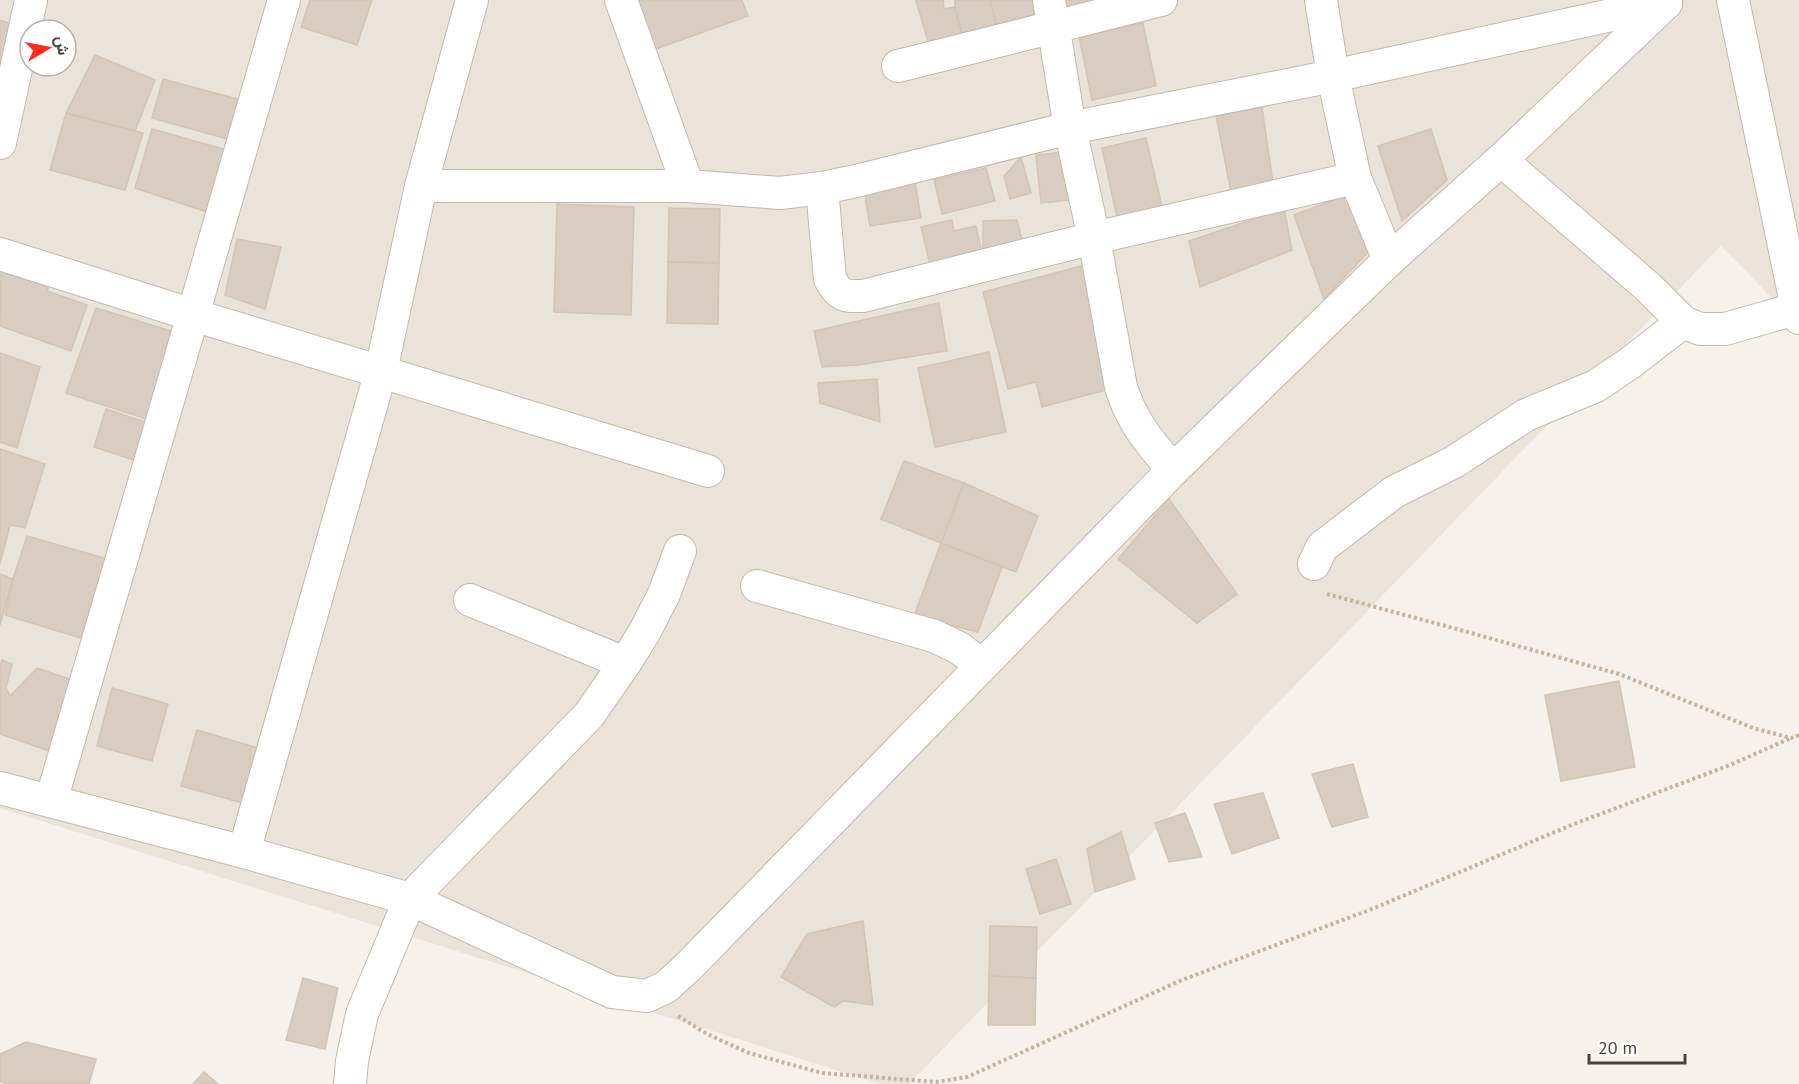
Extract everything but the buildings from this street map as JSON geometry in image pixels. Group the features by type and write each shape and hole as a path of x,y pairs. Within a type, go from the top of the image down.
{"street":[{"path":"0,143 31,0"},
{"path":"51,801 284,0"},
{"path":"244,852 381,371 421,186 472,0"},
{"path":"621,0 688,186"},
{"path":"898,66 1052,14 1161,0"},
{"path":"1321,0 1333,76 1355,178 1389,260"},
{"path":"1500,160 1648,287 1683,322 1700,329 1725,329 1798,311 1733,0"},
{"path":"421,186 688,186 780,193 822,188 1070,128 1333,76 1674,2"},
{"path":"0,788 244,852 410,899 612,992 647,996 666,987 688,967 1173,470 1389,260 1674,2"},
{"path":"1052,14 1070,128 1094,238 1121,387 1127,407 1140,429 1173,470"},
{"path":"822,188 830,279 837,291 846,296 864,296 1094,238 1355,178"},
{"path":"0,254 708,471"},
{"path":"1314,564 1322,547 1394,492 1454,462 1526,416 1596,386 1683,322"},
{"path":"350,1084 352,1061 362,1014 410,899 589,715 625,663 664,594 680,551"},
{"path":"757,586 934,636 958,648 981,665"},
{"path":"470,600 625,663"}],"path":[{"path":"1314,564 1315,591 1619,674 1753,728 1791,738"},
{"path":"647,996 706,1034 749,1053 822,1073 936,1082 967,1077 1182,980 1367,911 1574,824 1730,765 1799,735"}],"shaded area":[{"path":"0,0 1799,0 1799,326 1721,246 909,1084 881,1084 0,808"}]}
